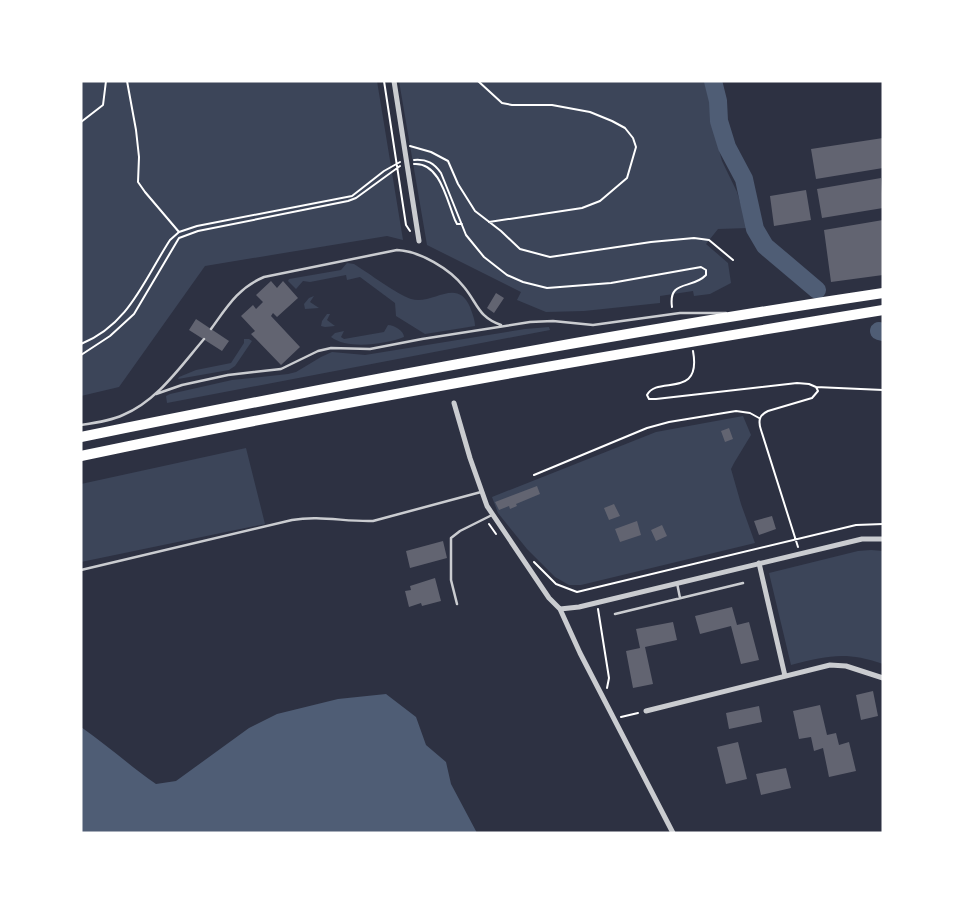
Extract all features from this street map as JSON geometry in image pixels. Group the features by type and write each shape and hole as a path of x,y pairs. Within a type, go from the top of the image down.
{"highway":[{"path":"81,437 300,392 620,334 883,293"},
{"path":"81,456 223,426 490,377 883,310"}],"street":[{"path":"394,81 420,241"},
{"path":"454,403 481,492 492,515 549,598 560,609 580,654 673,833"},
{"path":"560,609 579,607 862,539 883,539"},
{"path":"759,563 785,676"},
{"path":"646,711 817,667 846,666 883,678"}],"lane":[{"path":"211,329 238,292 253,281 264,277 397,250 412,252 424,257 447,272 466,288 476,307 486,318 502,325"},
{"path":"156,394 228,375 281,369 318,351 331,348 370,349 502,325 553,321 593,325 680,313 750,313"},
{"path":"81,425 123,415 136,409 156,394 204,339"},
{"path":"81,570 307,517 355,522 373,521 481,492"},
{"path":"457,604 451,580 451,538 492,515"},
{"path":"676,583 680,598"},
{"path":"615,614 743,583"}],"path":[{"path":"81,122 103,104 106,81"},
{"path":"127,81 139,157 138,182 179,232"},
{"path":"384,81 406,225 414,238"},
{"path":"478,81 502,103 512,105 552,105 590,112 612,120 625,128 633,138 636,147 627,178 600,201 582,208 489,222"},
{"path":"403,144 431,152 448,161 458,184 475,211 520,250 550,257 650,242 694,238 709,240 733,260"},
{"path":"412,160 427,161 437,168 441,173 466,235 484,257 506,275 547,288 611,283 701,267 706,270 706,275 702,279 679,287 672,294"},
{"path":"81,344 102,334 124,315 170,240 179,232 197,226 352,196 384,171 401,162"},
{"path":"413,164 422,164 436,173 457,224 462,224"},
{"path":"81,355 110,336 134,314 179,238 198,231 348,201 356,198 397,167 402,166"},
{"path":"695,364 694,373 686,381 652,389 648,393 648,397 656,399 797,383 816,387 883,390"},
{"path":"800,553 761,430 760,419 762,414 768,411 812,398 818,391 816,387"},
{"path":"534,475 647,428 669,422 736,411 750,413 760,419"},
{"path":"485,519 500,539"},
{"path":"522,557 528,554 556,584 577,592 856,525 883,524"},
{"path":"594,589 609,678 607,690"},
{"path":"618,717 646,711"}],"shaded area":[{"path":"81,81 377,81 403,240 387,236 205,266 119,387 81,396"},
{"path":"399,81 704,81 722,161 737,192 748,228 718,229 706,244 728,263 731,283 710,294 694,296 693,291 660,296 660,303 584,311 546,312 517,300 521,292 427,245"},
{"path":"347,263 354,264 390,288 411,299 419,300 444,294 458,294 465,298 470,307 475,326 425,334 396,316 395,303 360,277 347,280 346,275 310,282 303,281 296,289 288,281 289,279 341,270"},
{"path":"314,296 310,302 319,308 305,309 304,304 309,298"},
{"path":"327,314 330,314 327,320 335,326 321,326"},
{"path":"388,325 398,329 404,337 377,344 357,345 338,341 331,337 335,333 344,331 341,337 344,339 384,332"},
{"path":"549,327 550,330 167,403 166,396 170,394 232,380 296,372 332,352 365,355 525,329"},
{"path":"244,339 252,341 235,366 229,370 178,379 196,370 231,363 244,343"},
{"path":"743,416 751,435 731,469 755,543 581,585 569,585 555,577 527,549 498,513 492,497 656,432"},
{"path":"246,448 265,524 81,562 81,484"},
{"path":"858,551 883,551 883,664 858,657 837,656 791,665 769,573"},
{"path":"386,694 416,717 426,745 446,762 451,784 477,833 81,833 81,727 156,784 176,781 249,728 277,714 338,699"}],"building":[{"path":"883,138 883,168 816,179 811,149"},
{"path":"881,178 883,208 822,218 817,189"},
{"path":"806,190 811,220 774,226 770,196"},
{"path":"883,220 883,275 831,282 824,230"},
{"path":"271,281 277,288 283,281 298,298 277,317 273,313 271,316 300,347 281,365 251,334 255,331 241,316 253,305 256,309 263,302 256,295"},
{"path":"496,293 504,298 494,313 487,308"},
{"path":"196,319 229,341 222,351 189,330"},
{"path":"729,428 733,439 725,442 721,431"},
{"path":"537,486 540,494 516,504 517,506 510,509 509,506 499,510 495,502"},
{"path":"614,504 620,516 609,520 604,508"},
{"path":"772,516 776,529 759,535 754,521"},
{"path":"637,521 641,535 620,542 615,529"},
{"path":"662,525 667,536 656,541 651,530"},
{"path":"443,541 447,558 410,568 406,551"},
{"path":"435,578 441,601 422,606 421,603 409,607 405,591 411,590 410,586"},
{"path":"732,607 737,625 749,622 759,660 741,664 731,626 700,634 695,616"},
{"path":"673,622 677,640 645,647 653,684 633,688 626,651 640,648 636,629"},
{"path":"873,691 878,716 861,720 856,695"},
{"path":"820,705 827,735 836,733 839,745 849,742 856,771 829,777 823,748 814,751 811,737 799,739 793,711"},
{"path":"759,706 762,722 729,729 726,713"},
{"path":"738,742 747,779 726,784 717,747"},
{"path":"786,768 791,788 761,795 756,774"}],"waterway":[{"path":"713,81 718,101 719,121 727,147 744,179 755,229 765,246 817,290"},
{"path":"879,331 883,332"}]}
